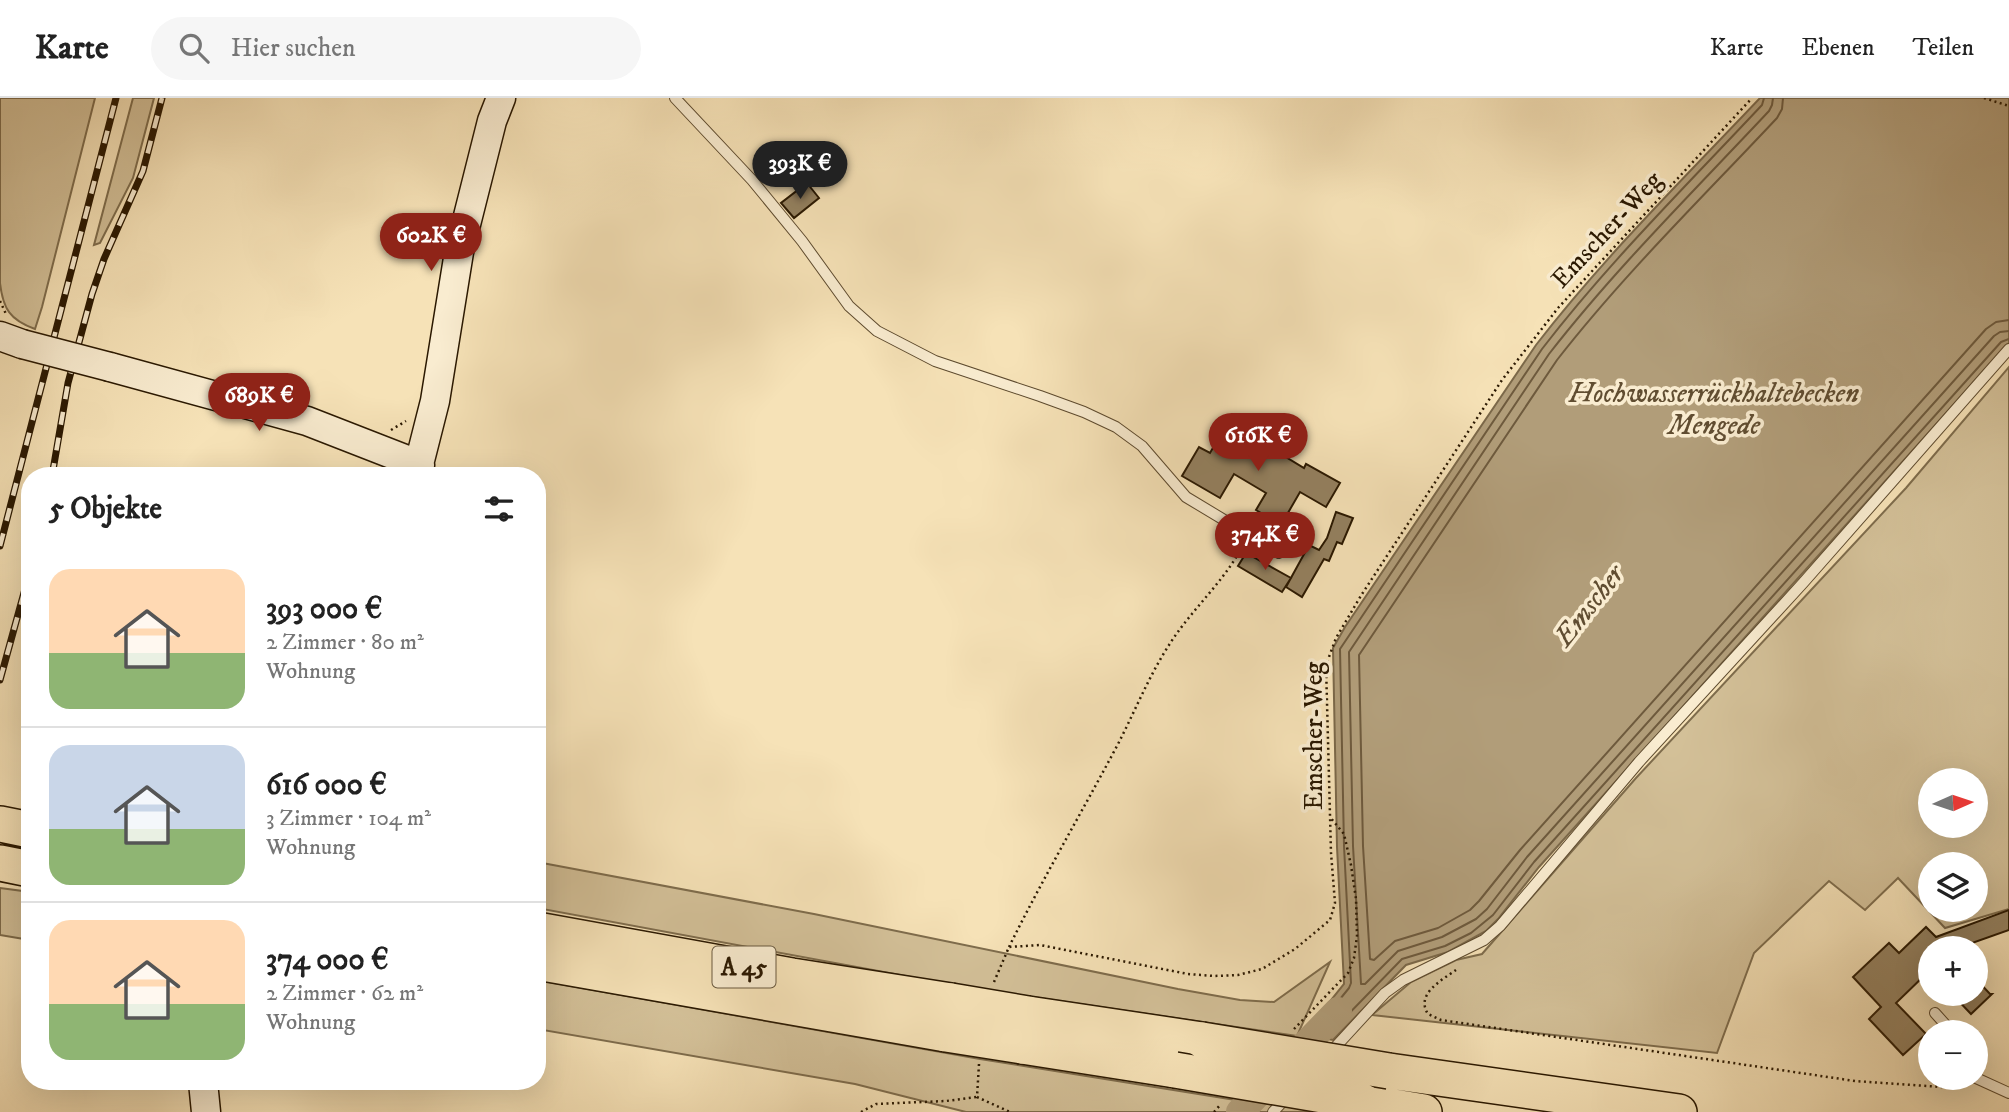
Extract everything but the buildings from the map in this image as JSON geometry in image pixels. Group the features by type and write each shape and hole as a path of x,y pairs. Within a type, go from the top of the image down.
{"highway":[{"path":"0,863 21,867"},
{"name":"A 45","path":"546,932 792,976 948,1018"},
{"name":"A 45","path":"546,963 1025,1030 1202,1040 1389,1071 1679,1112"},
{"name":"A 45","path":"1025,1030 1175,1070 1424,1112"}],"main road":[{"path":"419,467 435,401 459,252 492,121 501,98"},
{"path":"11,340 307,421 409,467"},
{"path":"205,1090 206,1112"}],"lane":[{"path":"675,98 752,180 802,241 849,306 877,331 935,361 1084,412 1116,427 1142,446 1186,497 1279,553"},
{"path":"1312,1072 1385,993 1403,980 1484,940 1500,926 1639,762 1803,583 2009,349"},
{"path":"1935,1013 1941,1020"},
{"path":"1273,1112 1303,1081"},
{"path":"1988,1084 2009,1093"}],"path":[{"name":"Emscher-Weg","path":"1009,947 1040,945 1188,974 1238,975 1262,968 1295,949 1330,920 1335,902 1326,665 1336,638 1448,461 1510,370 1558,308 1752,98"},
{"path":"1984,98 2009,106"},
{"path":"992,990 1009,947 1037,890 1168,646 1232,566 1249,535"},
{"path":"1290,1033 1348,973 1354,958 1357,923 1351,865 1344,834 1330,817"},
{"path":"1470,946 1471,953 1467,959 1431,988 1426,996 1423,1004 1428,1014 1441,1020 1855,1081 1918,1085"},
{"path":"977,1097 980,1059"},
{"path":"861,1112 876,1104 977,1097 1010,1112"},
{"path":"1214,1112 1223,1102"}],"shaded area":[{"path":"0,98 95,98 35,329 19,322 9,312 1,292"},
{"path":"133,98 154,98 133,178 100,243 94,245"},
{"path":"2009,367 2009,909 1988,915 1988,852 1918,852 1918,899 1898,878 1865,910 1829,881 1754,953 1717,1053 1372,1015 1411,982 1456,960 1482,954 1636,778 1906,488"},
{"path":"546,864 814,914 1240,1000 1274,1002 1330,962 1297,1036 965,987 546,910"},
{"path":"0,888 21,891 21,938 0,935"},
{"path":"1939,922 1965,922 1945,928"},
{"path":"546,982 980,1059 1248,1102 1238,1112 966,1112 855,1084 546,1031"},
{"path":"1254,1102 1328,1112 1244,1112"}],"water":[{"name":"Hochwasserrückhaltebecken Mengede","path":"1760,98 2009,98 2009,343 1539,867 1486,931 1448,952 1406,965 1333,1040 1303,1035 1344,984 1337,847 1333,648 1536,345 1617,249"}],"waterway":[{"name":"Emscher","path":"1240,1112 1338,1011"}],"railway":[{"path":"0,546 116,98"},
{"path":"54,467 68,383 92,294 104,259 143,171 162,98"},
{"path":"0,680 21,604"}]}
